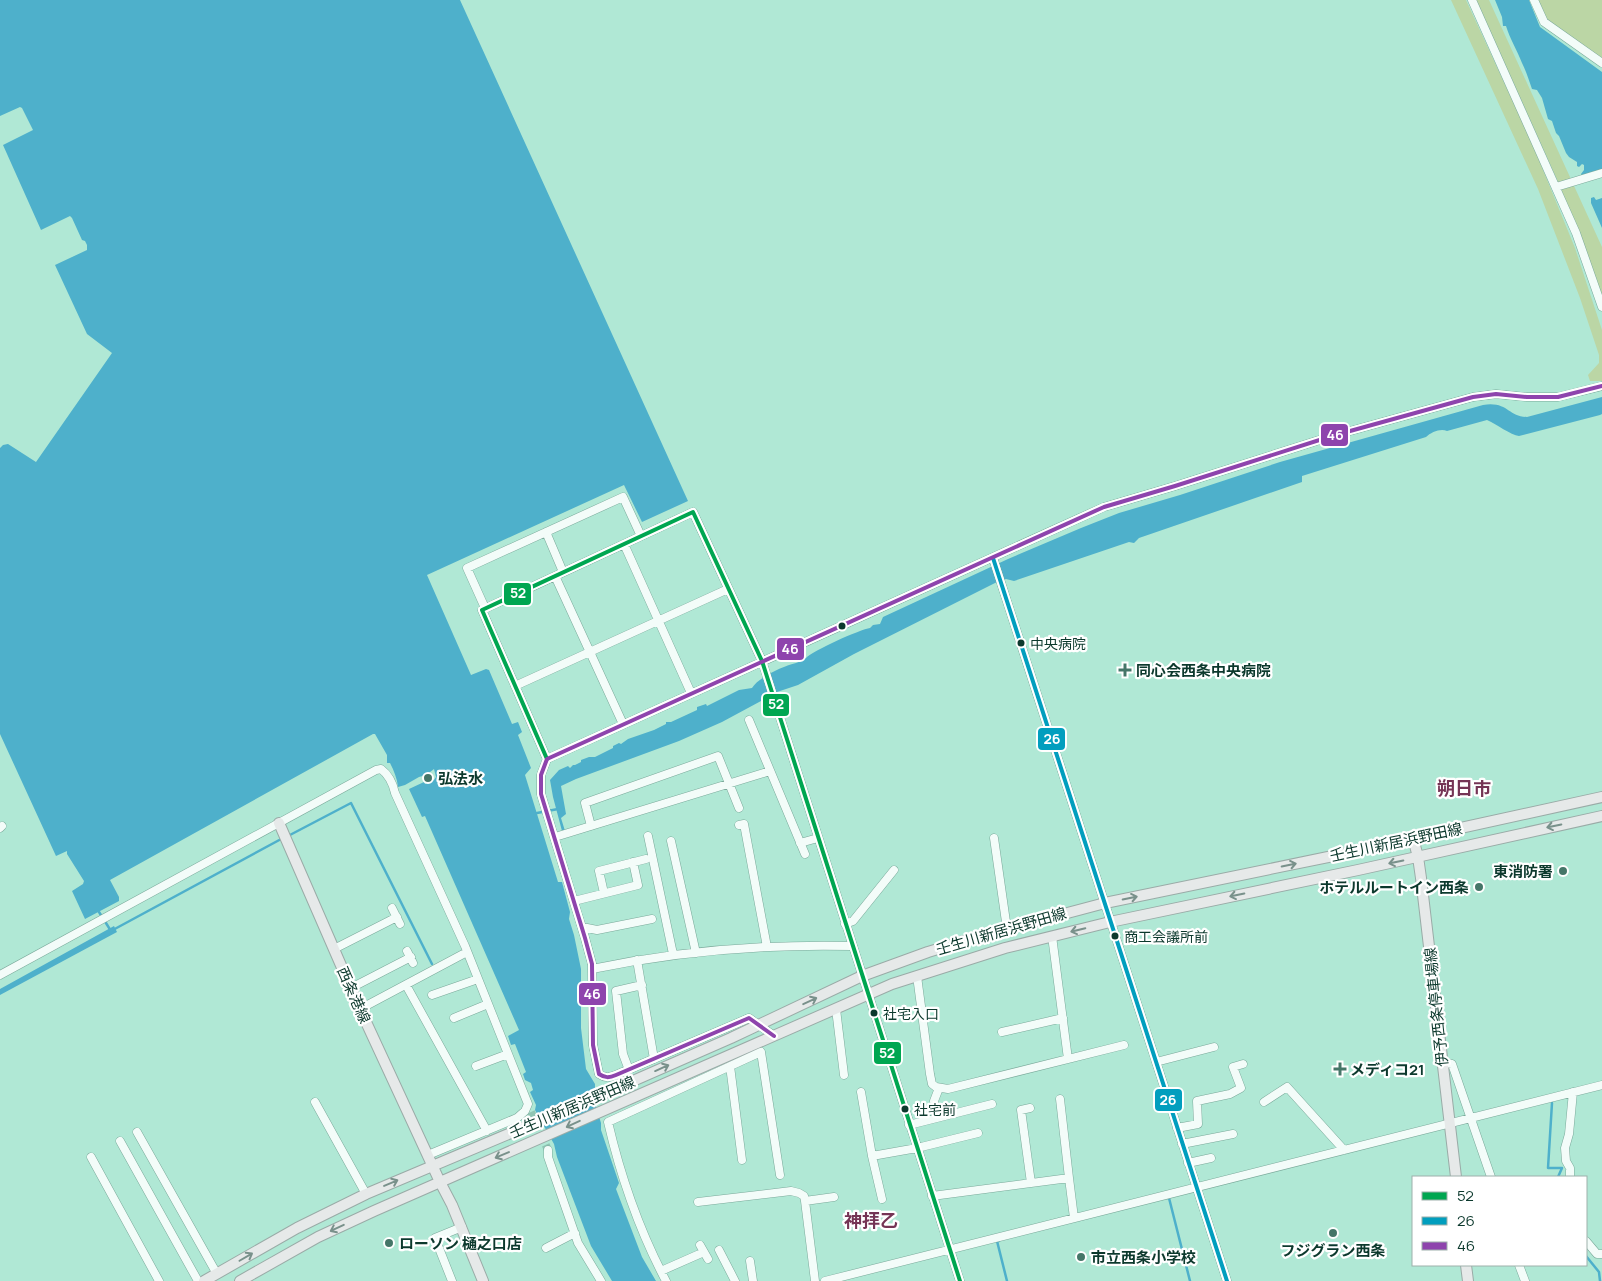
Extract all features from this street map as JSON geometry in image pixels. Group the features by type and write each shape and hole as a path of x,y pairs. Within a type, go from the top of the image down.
{"main road":[{"name":"壬生川新居浜野田線","path":"204,1281 297,1228 366,1194 731,1038 862,976 928,952 1105,903 1602,797"},
{"name":"壬生川新居浜野田線","path":"240,1281 318,1237 547,1136 599,1111 740,1056 774,1036 892,984 1005,948 1110,922 1602,816"},
{"name":"西条港線","path":"279,823 360,1009 433,1165"},
{"name":"伊予西条停車場線","path":"1412,838 1418,857 1456,1176"},
{"path":"433,1165 462,1227 484,1281"},
{"path":"1466,1266 1468,1281"}],"street":[{"path":"1472,0 1576,233 1602,307"},
{"path":"1534,0 1544,22 1602,63"},
{"path":"1556,188 1602,173"},
{"path":"547,759 691,693 763,665 994,560 1104,507 1332,436 1473,397 1496,394 1558,397 1602,386"},
{"path":"485,608 467,568 622,497 641,536"},
{"path":"774,1036 749,1018 610,1078 599,1074 593,1045 592,969 582,927 541,794 541,776 547,759 482,610 693,512 763,665 960,1281"},
{"path":"546,532 563,572"},
{"path":"624,544 691,693"},
{"path":"994,560 1227,1281"},
{"path":"555,576 623,724"},
{"path":"515,686 728,590"},
{"path":"750,720 805,854"},
{"path":"591,826 585,803 718,756 739,808"},
{"path":"0,975 379,769 384,771 393,785 478,978 531,1112"},
{"path":"554,837 770,771"},
{"path":"739,825 744,824 767,947"},
{"path":"648,836 673,954"},
{"path":"800,843 818,838"},
{"path":"994,838 1007,929"},
{"path":"671,841 696,953"},
{"path":"604,893 599,871 646,859"},
{"path":"574,901 638,884 633,862"},
{"path":"845,924 853,921 894,870"},
{"path":"334,949 398,920 392,908"},
{"path":"582,927 597,930 652,919"},
{"path":"1052,936 1068,1059"},
{"path":"592,969 673,954 800,945 852,946"},
{"path":"360,1009 467,952"},
{"path":"351,988 410,957"},
{"path":"637,960 654,1059"},
{"path":"917,976 932,1084 939,1088 948,1089 1124,1045"},
{"path":"432,995 478,978"},
{"path":"406,985 487,1131"},
{"path":"629,1070 623,1054 616,991 642,985"},
{"path":"454,1018 488,1004"},
{"path":"836,1009 844,1075"},
{"path":"1002,1032 1063,1018"},
{"path":"731,1038 740,1056"},
{"path":"1156,1062 1214,1047"},
{"path":"666,1281 651,1254 631,1204 615,1153 608,1122 730,1066 740,1056 761,1052 780,1175"},
{"path":"476,1066 508,1054"},
{"path":"1442,1062 1452,1064 1491,1176"},
{"path":"1177,1128 1198,1124 1197,1101 1230,1094 1241,1088 1233,1067 1243,1064"},
{"path":"730,1066 742,1160"},
{"path":"825,1281 1602,1085"},
{"path":"1264,1102 1288,1087 1344,1150"},
{"path":"936,1118 934,1101 939,1088"},
{"path":"862,1092 872,1156 882,1199"},
{"path":"1570,1176 1565,1148 1569,1134 1574,1092"},
{"path":"1060,1099 1074,1218"},
{"path":"315,1102 366,1194"},
{"path":"428,1155 517,1118 525,1111 528,1104"},
{"path":"910,1125 992,1104"},
{"path":"1030,1108 1021,1110 1031,1183"},
{"path":"138,1132 217,1274"},
{"path":"872,1156 917,1148 978,1133"},
{"path":"1182,1144 1233,1134"},
{"path":"120,1141 198,1281"},
{"path":"548,1150 550,1165 575,1234 586,1257 601,1281"},
{"path":"91,1157 159,1281"},
{"path":"1188,1163 1211,1158"},
{"path":"932,1196 1069,1178"},
{"path":"698,1202 791,1191 804,1196 815,1281"},
{"path":"805,1201 834,1197"},
{"path":"452,1281 435,1238 462,1227"},
{"path":"546,1248 575,1234"},
{"path":"1587,1242 1597,1254 1602,1254"},
{"path":"720,1250 735,1281"},
{"path":"661,1271 704,1252"},
{"path":"750,1261 754,1281"},
{"path":"1519,1266 1525,1281"}],"green space":[{"path":"1451,0 1466,0 1532,143 1575,248 1602,330 1602,381 1590,381 1588,375 1599,363 1599,355 1580,298 1538,189"},
{"path":"1476,0 1489,0 1602,247 1602,300 1559,184"},
{"path":"1537,0 1602,0 1602,60 1546,20"}],"water":[{"path":"0,0 460,0 688,501 642,522 624,485 427,575 471,675 486,669 489,670 512,724 518,722 522,732 518,735 531,768 525,775 558,882 562,882 581,969 581,1028 586,1069 595,1084 595,1104 601,1123 601,1130 619,1183 616,1189 642,1257 656,1281 612,1281 591,1246 557,1157 554,1144 535,1110 536,1105 530,1092 533,1090 531,1083 525,1080 523,1074 526,1072 515,1044 511,1045 508,1036 519,1030 425,816 422,817 409,789 424,782 425,784 434,780 436,777 434,769 426,775 398,787 393,769 390,763 387,763 387,755 375,734 373,734 110,880 119,897 119,901 85,919 72,891 83,884 84,881 67,851 56,856 0,734 0,448 8,444 36,462 112,353 87,334 55,265 87,250 85,241 82,240 70,216 41,230 3,145 33,130 20,107 0,116"},
{"path":"1495,0 1529,0 1540,27 1602,72 1602,171 1582,177 1584,165 1577,166 1577,162 1566,153 1552,121 1548,119 1542,98 1537,90 1532,89 1506,26 1503,26 1502,17"},
{"path":"1594,197 1596,200 1602,198 1602,228 1591,203 1591,198"},
{"path":"1602,397 1602,414 1600,415 1519,436 1487,420 1447,431 1436,431 1426,437 1302,476 1302,482 1139,538 1134,543 1129,542 1014,581 1006,579 995,583 854,654 798,685 765,696 761,701 722,722 679,741 561,786 566,814 561,818 565,831 562,831 550,780 559,770 568,766 570,768 589,757 595,757 619,743 621,744 628,739 654,730 666,724 666,722 671,722 697,710 697,707 706,704 707,706 739,690 752,688 772,672 799,662 817,650 857,632 880,624 883,617 1008,559 1081,528 1119,513 1280,462 1483,405 1498,405 1516,415 1527,417"},
{"path":"114,926 117,932 0,995 0,989"}],"waterway":[{"path":"288,836 351,803 432,964"},
{"path":"537,813 558,809"},
{"path":"99,912 111,931 283,838"},
{"path":"1552,1103 1548,1168 1562,1168 1558,1176"},
{"path":"1167,1198 1169,1198 1190,1281"},
{"path":"999,1241 997,1241 1007,1281"},
{"path":"1587,1257 1599,1272 1600,1281"}],"tunnel":[{"path":"531,1112 548,1150"}],"transit line":[{"name":"46","path":"774,1036 749,1018 614,1076 605,1077 599,1074 593,1045 592,964 541,794 541,775 547,759 1104,507 1332,436 1473,397 1496,394 1558,397 1602,386"},
{"name":"52","path":"547,759 482,610 693,512 762,661 960,1281"},
{"name":"26","path":"993,558 1227,1281"}],"place":[{"name":"中央病院","path":"1021,643"},
{"name":"同心会西条中央病院","path":"1125,670"},
{"name":"弘法水","path":"428,778"},
{"name":"東消防署","path":"1563,871"},
{"name":"ホテルルートイン西条","path":"1479,887"},
{"name":"商工会議所前","path":"1115,936"},
{"name":"社宅入口","path":"874,1013"},
{"name":"メディコ21","path":"1340,1069"},
{"name":"社宅前","path":"905,1109"},
{"name":"フジグラン西条","path":"1333,1233"},
{"name":"ローソン 樋之口店","path":"389,1243"},
{"name":"市立西条小学校","path":"1081,1257"}],"district":[{"name":"朔日市","path":"1464,788"},
{"name":"神拝乙","path":"871,1220"}]}
